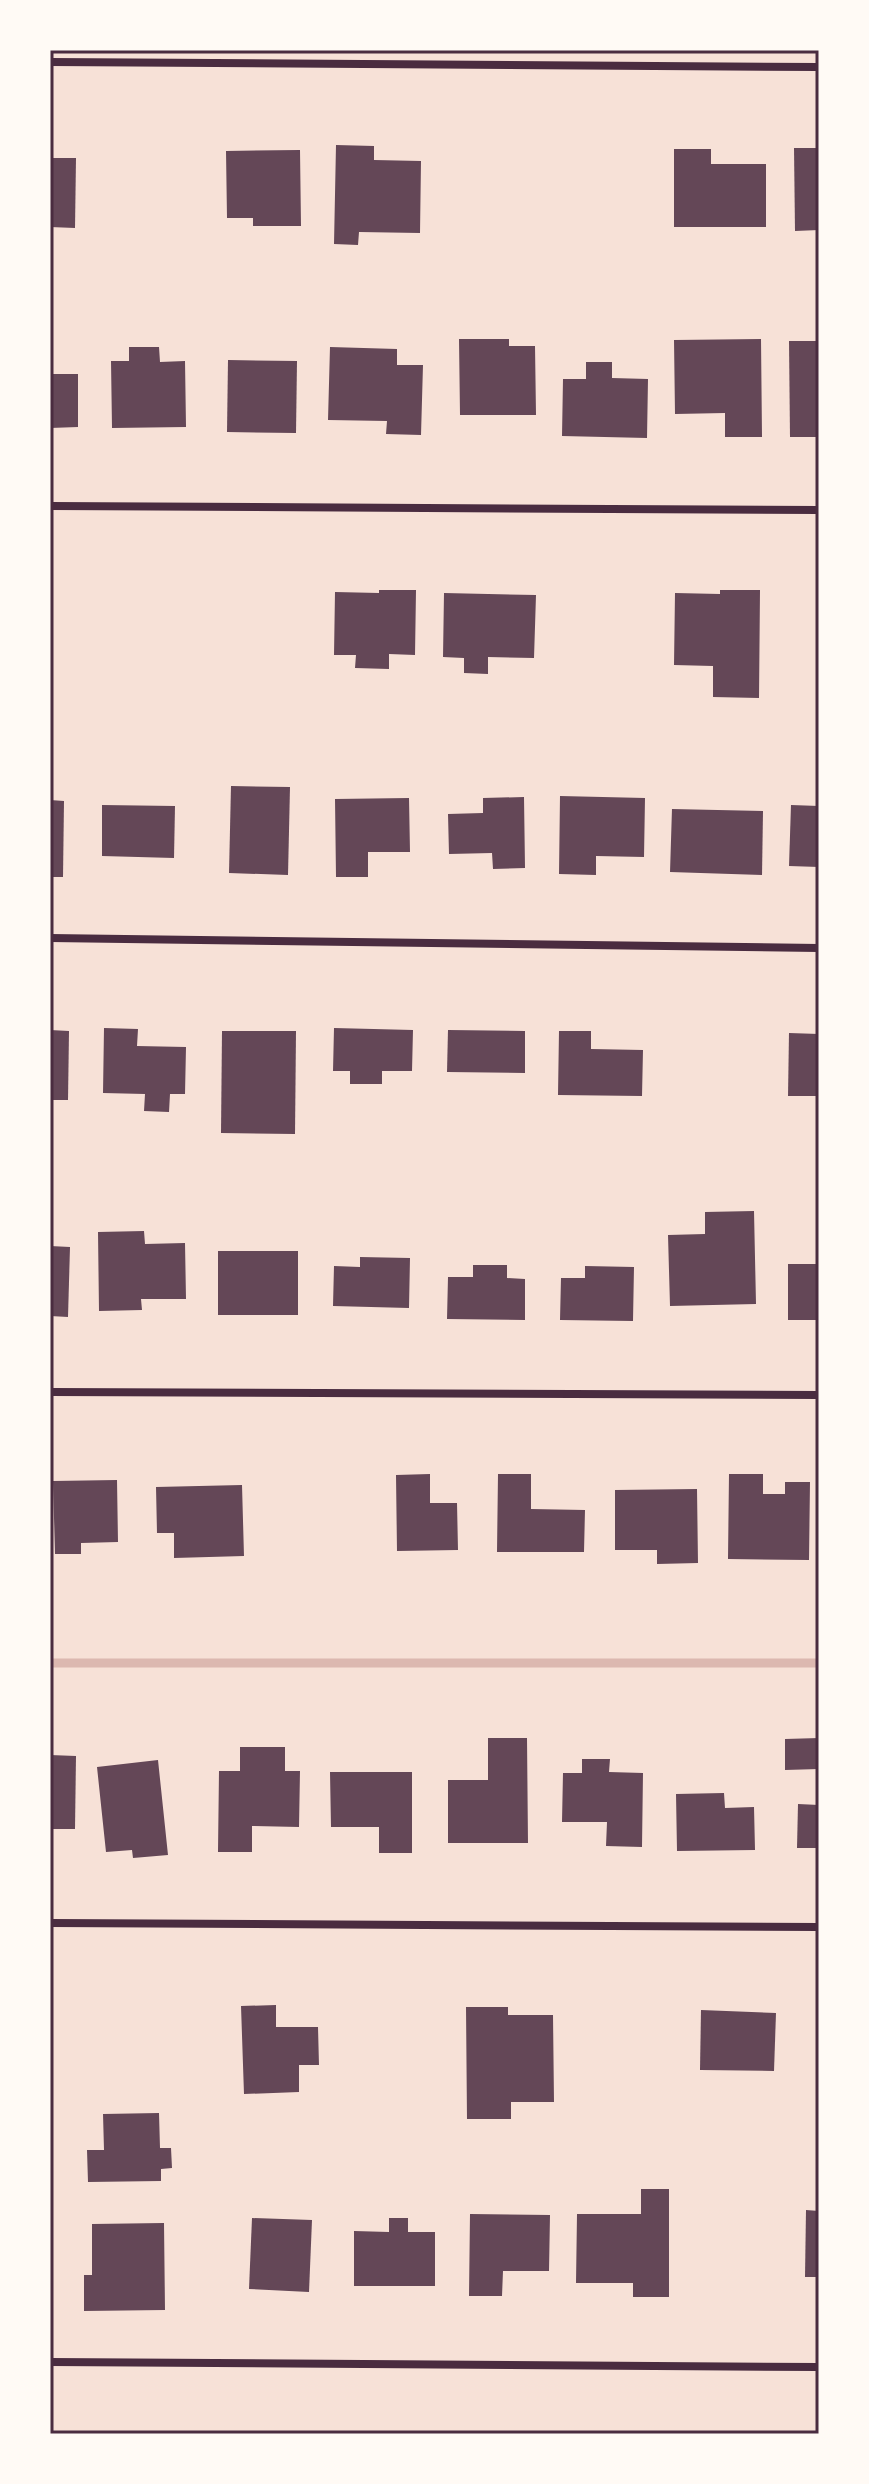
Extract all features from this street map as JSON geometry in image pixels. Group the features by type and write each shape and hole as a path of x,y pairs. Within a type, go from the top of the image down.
{"street":[{"path":"50,62 819,67"},
{"path":"50,506 819,510"},
{"path":"50,938 819,948"},
{"path":"50,1392 819,1395"},
{"path":"50,1923 819,1927"},
{"path":"50,2362 819,2367"}],"building":[{"path":"336,145 374,146 374,160 421,161 420,233 359,232 358,245 334,244"},
{"path":"794,148 819,148 819,230 795,231"},
{"path":"674,149 711,149 711,164 766,164 766,227 674,227"},
{"path":"300,150 301,226 253,226 253,218 227,218 226,151"},
{"path":"50,158 76,158 75,228 50,227"},
{"path":"459,339 509,339 509,346 535,346 536,415 460,415"},
{"path":"761,339 762,437 725,437 725,413 675,414 674,340"},
{"path":"789,341 819,341 819,437 790,437"},
{"path":"129,347 159,347 160,362 185,361 186,427 112,428 111,361 129,361"},
{"path":"330,347 397,349 397,365 423,365 421,435 386,434 387,421 328,420"},
{"path":"228,360 297,361 296,433 227,432"},
{"path":"586,362 612,362 612,378 648,379 647,438 562,436 563,379 586,379"},
{"path":"50,374 78,374 78,427 50,428"},
{"path":"379,590 416,590 415,655 389,654 389,669 355,668 356,655 334,655 335,592 379,593"},
{"path":"720,590 760,590 759,698 713,697 713,666 674,665 675,593 720,594"},
{"path":"444,593 536,595 534,658 488,657 488,674 464,673 464,658 443,657"},
{"path":"231,786 290,787 288,875 229,873"},
{"path":"560,796 645,798 644,857 596,856 596,875 559,874"},
{"path":"524,797 525,868 493,869 492,853 449,854 448,814 483,813 483,798"},
{"path":"409,798 410,852 368,852 368,877 336,877 335,799"},
{"path":"50,800 64,801 63,877 50,877"},
{"path":"102,805 175,806 174,858 102,856"},
{"path":"791,805 819,806 819,867 789,866"},
{"path":"672,809 763,811 762,875 670,872"},
{"path":"104,1028 138,1029 137,1046 186,1047 185,1094 170,1094 169,1112 144,1111 145,1094 103,1093"},
{"path":"334,1028 413,1030 412,1071 382,1071 382,1084 350,1084 350,1071 333,1071"},
{"path":"50,1030 69,1031 68,1100 50,1100"},
{"path":"448,1030 525,1031 525,1073 447,1072"},
{"path":"222,1031 296,1031 295,1134 221,1133"},
{"path":"559,1031 591,1031 591,1049 643,1050 642,1096 558,1095"},
{"path":"789,1033 819,1034 819,1096 788,1096"},
{"path":"754,1211 756,1304 670,1306 668,1235 705,1234 705,1212"},
{"path":"144,1231 145,1244 185,1243 186,1299 141,1299 142,1310 99,1311 98,1232"},
{"path":"50,1246 70,1247 68,1317 50,1316"},
{"path":"218,1251 298,1251 298,1315 218,1315"},
{"path":"360,1257 410,1258 409,1308 333,1306 334,1266 360,1267"},
{"path":"788,1264 819,1264 819,1320 788,1320"},
{"path":"473,1265 507,1265 507,1278 525,1279 525,1320 447,1319 448,1277 473,1277"},
{"path":"585,1266 634,1267 633,1321 560,1320 561,1278 585,1278"},
{"path":"430,1474 430,1503 457,1503 458,1550 397,1551 396,1475"},
{"path":"498,1474 531,1474 531,1509 585,1510 584,1552 497,1552"},
{"path":"729,1474 763,1474 763,1494 785,1494 785,1482 810,1482 809,1560 728,1559"},
{"path":"117,1480 118,1542 81,1543 81,1554 55,1554 53,1481"},
{"path":"242,1485 244,1556 174,1558 174,1533 157,1533 156,1487"},
{"path":"697,1489 698,1563 657,1564 657,1550 615,1550 615,1490"},
{"path":"488,1738 527,1738 528,1843 448,1843 448,1780 488,1780"},
{"path":"819,1738 819,1769 785,1770 785,1739"},
{"path":"240,1747 285,1747 285,1771 300,1771 299,1827 252,1826 252,1852 218,1852 219,1771 240,1771"},
{"path":"50,1755 76,1756 75,1829 50,1829"},
{"path":"582,1759 610,1759 609,1772 643,1773 642,1847 606,1846 607,1822 562,1822 563,1773 582,1773"},
{"path":"158,1760 168,1855 133,1858 132,1850 106,1852 97,1767"},
{"path":"330,1772 412,1772 412,1853 379,1853 379,1827 331,1827"},
{"path":"724,1793 725,1808 754,1807 755,1850 677,1851 676,1794"},
{"path":"798,1804 819,1805 819,1848 797,1848"},
{"path":"276,2005 276,2027 318,2027 319,2065 299,2065 299,2092 244,2094 241,2006"},
{"path":"466,2007 508,2007 508,2015 553,2015 554,2102 511,2102 511,2119 467,2119"},
{"path":"701,2010 776,2013 774,2071 700,2070"},
{"path":"159,2113 160,2148 171,2148 172,2168 161,2169 161,2181 88,2182 87,2150 104,2150 103,2114"},
{"path":"641,2189 669,2189 669,2297 633,2297 633,2283 576,2283 577,2214 641,2214"},
{"path":"806,2210 819,2211 819,2277 805,2277"},
{"path":"470,2214 550,2215 549,2271 503,2271 502,2296 469,2296"},
{"path":"252,2218 312,2220 309,2292 249,2289"},
{"path":"389,2218 408,2218 408,2232 435,2232 435,2286 354,2286 354,2231 389,2232"},
{"path":"164,2223 165,2310 84,2311 84,2275 92,2275 92,2224"}],"waterway":[{"path":"50,1663 819,1663"}]}
